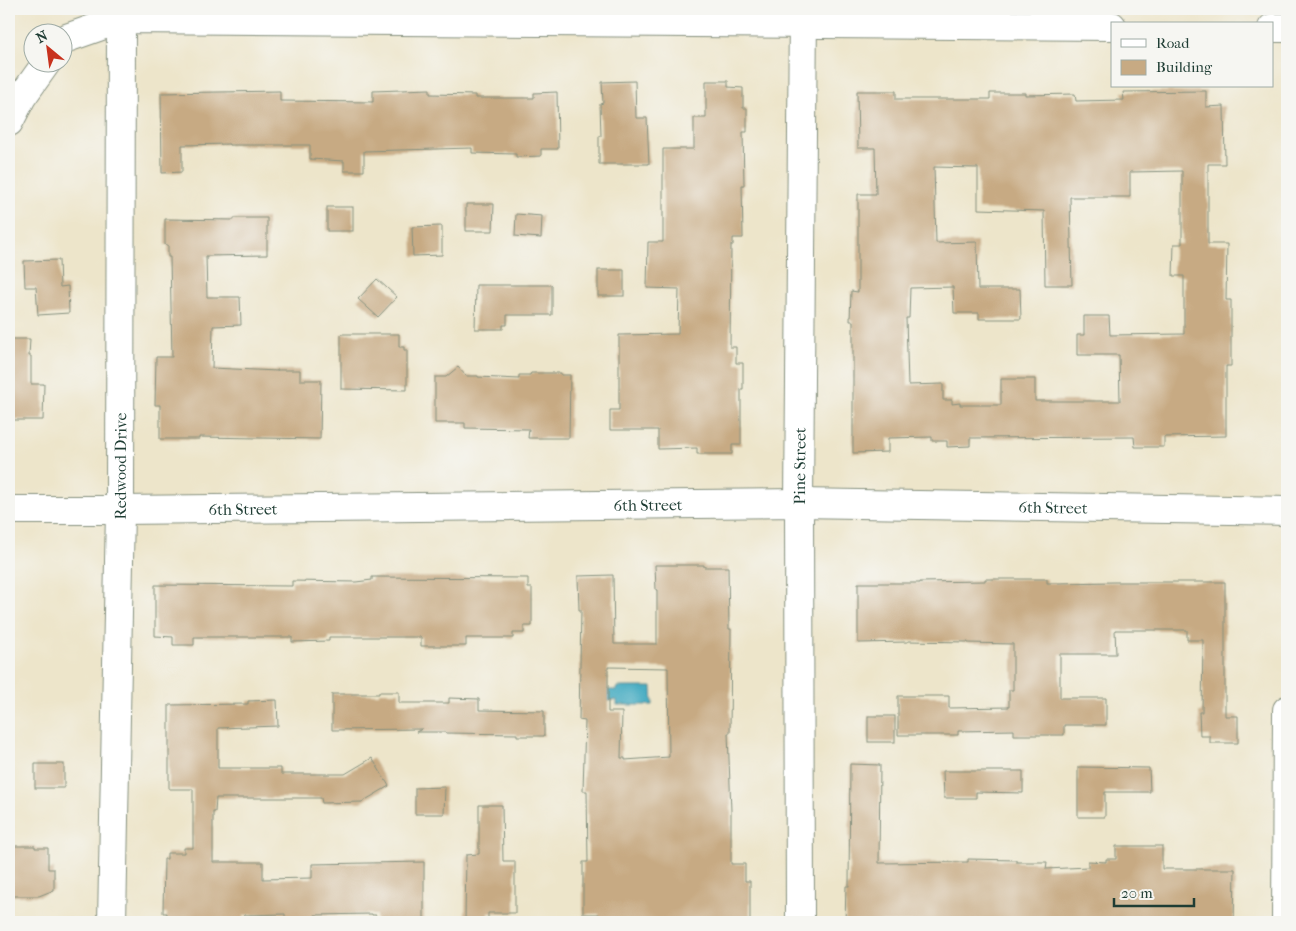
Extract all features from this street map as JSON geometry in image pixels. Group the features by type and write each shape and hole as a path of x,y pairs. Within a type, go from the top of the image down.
{"street":[{"path":"72,35 121,14 803,16 1111,26"},
{"name":"Redwood Drive","path":"112,922 120,510 121,14"},
{"name":"Pine Street","path":"800,922 799,503 803,16"},
{"path":"1274,28 1287,28"},
{"path":"9,122 22,97 40,72"},
{"name":"6th Street","path":"9,510 799,503 1287,511"},
{"path":"1286,922 1287,710"}],"water":[{"path":"617,687 652,687 653,705 617,705 617,700 606,701 606,690 616,690"}],"building":[{"path":"635,81 636,118 647,118 649,164 599,164 599,136 601,136 600,104 603,103 602,82"},
{"path":"706,81 728,81 728,87 743,88 743,108 747,108 747,132 743,132 743,238 733,238 733,245 731,245 730,347 736,347 736,363 743,363 741,445 732,445 732,454 697,454 697,448 658,449 658,430 610,430 610,410 619,410 619,335 678,334 679,289 647,288 648,242 663,242 663,149 694,149 694,118 706,118"},
{"path":"430,89 430,94 475,95 475,98 534,98 534,93 557,92 558,149 541,149 541,156 516,157 516,154 472,153 472,148 364,151 364,171 344,171 344,161 310,159 310,145 182,145 182,172 162,173 161,93 280,91 280,101 373,102 373,91"},
{"path":"857,91 896,91 896,99 990,99 990,93 1025,93 1025,95 1075,94 1076,101 1124,100 1123,92 1206,91 1206,107 1224,106 1225,164 1208,164 1208,244 1227,244 1226,300 1231,300 1231,366 1226,366 1226,436 1164,437 1164,447 1135,447 1134,437 970,438 970,446 947,447 947,441 932,441 932,437 888,438 888,452 853,453 853,321 850,321 851,291 858,292 858,194 876,194 875,148 858,148","holes":["934,167 978,168 978,209 1044,211 1045,285 1072,285 1070,197 1130,197 1130,172 1182,171 1182,244 1174,244 1173,276 1184,276 1184,334 1110,335 1109,316 1084,316 1084,335 1077,335 1077,355 1119,355 1120,401 1035,401 1035,379 1001,379 1001,405 960,405 960,403 952,404 952,400 943,400 943,384 908,385 906,318 909,318 910,288 953,287 954,313 979,313 979,319 1021,319 1020,289 978,289 977,242 936,243"]},
{"path":"466,204 494,204 493,231 466,231"},
{"path":"327,207 353,207 353,231 327,231"},
{"path":"516,214 542,216 541,238 515,236"},
{"path":"234,218 267,218 267,255 206,256 207,297 240,297 241,325 213,326 212,368 277,371 300,370 300,380 321,380 320,439 199,437 199,439 160,439 160,405 155,405 156,357 172,357 170,257 168,257 168,245 165,245 165,219 234,220"},
{"path":"442,226 442,255 413,256 412,227"},
{"path":"59,260 60,287 68,286 69,313 38,315 36,287 25,287 24,261"},
{"path":"598,270 624,270 624,296 598,296"},
{"path":"377,279 397,297 378,317 358,299"},
{"path":"476,285 552,285 552,315 507,315 507,325 503,325 503,329 475,329"},
{"path":"341,334 399,334 399,347 404,347 404,350 407,350 407,390 341,389"},
{"path":"9,339 30,339 31,384 44,384 43,420 9,420"},
{"path":"458,367 466,376 478,377 519,379 519,375 530,375 531,373 561,373 561,375 570,375 569,438 528,438 529,429 465,428 465,423 435,423 435,377 446,377"},
{"path":"655,565 728,567 729,629 731,629 730,733 728,733 731,864 745,864 745,881 750,881 750,922 599,922 599,914 583,914 583,862 588,862 587,791 583,791 585,721 579,720 581,610 579,610 578,576 613,575 614,644 657,644","holes":["608,667 668,668 669,757 625,760 625,758 621,758 622,712 608,712"]},
{"path":"372,577 528,578 528,588 532,588 532,626 524,626 524,633 513,633 513,638 466,638 466,646 421,646 421,637 329,637 329,641 292,642 292,637 194,637 194,645 173,645 173,637 155,636 155,585 292,586 292,581 356,582 372,580"},
{"path":"985,579 1047,579 1047,583 1225,582 1225,716 1238,716 1238,743 1210,743 1210,736 1200,736 1199,712 1202,712 1203,640 1187,640 1187,630 1115,630 1116,654 1060,654 1060,698 1106,698 1106,725 1064,725 1064,735 1014,735 1014,730 958,731 958,735 898,735 898,696 949,696 949,708 1009,707 1009,690 1013,690 1013,644 908,641 858,643 858,583 985,581"},
{"path":"379,692 399,692 399,703 449,703 449,698 479,699 479,710 544,711 544,736 416,732 422,729 332,730 332,694 379,694"},
{"path":"277,700 278,726 218,728 218,768 281,768 281,774 345,774 372,758 389,786 362,802 322,803 321,798 216,798 215,812 213,812 213,862 263,862 263,879 312,878 312,864 424,862 424,922 376,922 376,915 372,914 315,915 315,920 285,920 285,914 244,915 244,922 166,922 167,913 163,913 164,859 167,859 167,853 184,853 184,848 193,848 193,789 169,789 169,705 248,704 248,701"},
{"path":"868,716 895,716 895,742 868,742"},
{"path":"35,764 64,764 64,788 35,788"},
{"path":"850,764 880,765 879,863 968,862 968,859 1047,862 1046,869 1088,867 1088,861 1106,862 1106,859 1116,859 1116,846 1162,846 1162,869 1235,869 1234,922 845,922 846,886 849,886"},
{"path":"1078,767 1149,768 1150,792 1105,792 1105,817 1078,817"},
{"path":"943,771 1023,771 1023,793 976,792 976,798 944,798"},
{"path":"445,787 444,814 415,814 415,788"},
{"path":"479,805 502,805 503,861 515,861 515,913 488,913 488,922 465,922 466,855 479,854"},
{"path":"9,846 48,848 48,869 54,869 54,890 39,896 9,896"}]}
